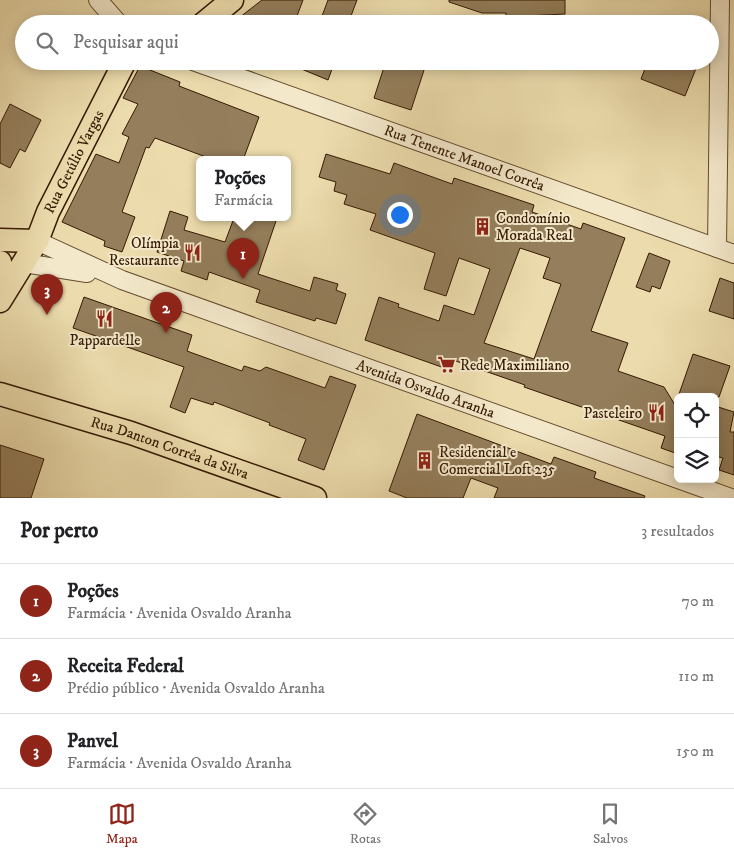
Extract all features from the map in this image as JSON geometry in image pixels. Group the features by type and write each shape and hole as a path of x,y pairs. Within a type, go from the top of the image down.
{"main road":[{"path":"214,15 232,0"},
{"name":"Rua Getúlio Vargas","path":"24,263 37,241 48,212 120,70"},
{"name":"Avenida Osvaldo Aranha","path":"0,240 37,241"},
{"path":"0,262 3,278 1,298"},
{"path":"1,298 24,263"},
{"name":"Rua Danton Corrêa da Silva","path":"0,378 15,390 50,408"},
{"name":"Rua Danton Corrêa da Silva","path":"0,394 131,433 316,498"},
{"path":"250,475 278,498"}],"street":[{"path":"98,0 110,15"},
{"path":"717,248 720,0"},
{"name":"Rua Tenente Manoel Corrêa","path":"218,70 734,254"},
{"name":"Avenida Osvaldo Aranha","path":"37,241 122,280 731,498"},
{"name":"Avenida Osvaldo Aranha","path":"24,263 122,280"}],"building":[{"path":"262,0 303,0 297,15 243,15"},
{"path":"328,0 357,0 351,15 322,15"},
{"path":"449,0 565,0 565,14 506,15 506,13 482,13 449,2"},
{"path":"138,70 150,70 180,82 179,86 259,117 244,156 203,156 155,138 149,148 146,147 122,212 135,217 122,252 104,246 105,241 62,222 96,154 119,163 129,137 122,134 138,104 123,98"},
{"path":"304,70 332,70 328,80"},
{"path":"383,70 424,70 411,110 374,98"},
{"path":"644,70 695,70 685,96 641,79"},
{"path":"10,104 41,120 25,152 20,149 10,168 0,163 0,124"},
{"path":"326,154 390,174 394,163 452,184 454,178 534,205 532,212 581,229 583,223 625,238 591,331 628,343 618,371 664,387 674,403 674,453 661,448 665,436 453,360 450,370 365,340 379,297 399,304 398,307 439,321 444,305 474,315 490,269 459,258 446,296 424,289 435,253 370,230 376,214 344,204 347,195 334,191 336,182 319,177","holes":["520,248 550,258 543,278 561,284 534,359 484,343"]},
{"path":"170,211 188,217 184,230 225,242 233,221 276,221 258,274 310,291 314,277 338,284 336,290 346,294 336,324 316,318 315,321 256,302 260,290 209,272 207,280 181,271 184,261 157,252"},
{"path":"649,253 670,261 660,289 652,286 650,292 636,287"},
{"path":"720,278 734,283 734,319 709,311"},
{"path":"84,297 192,335 187,351 242,371 244,366 260,371 266,367 325,388 330,376 356,385 324,470 298,460 306,439 269,425 270,423 214,402 213,405 191,398 185,413 170,407 184,367 73,328"},
{"path":"693,354 730,366 719,397 719,393 679,393"},
{"path":"719,407 734,412 730,432 734,432 734,475 719,470 723,458 719,457"},
{"path":"417,414 551,464 554,457 596,472 594,478 645,496 644,498 494,498 498,488 471,478 463,498 407,498 389,491"},
{"path":"0,445 44,459 31,498 0,498"}],"place":[{"name":"Condomínio Morada Real","path":"482,227"},
{"name":"Olímpia Restaurante","path":"193,252"},
{"name":"Poções","path":"243,279"},
{"name":"Panvel","path":"47,315"},
{"name":"Pappardelle","path":"105,319"},
{"name":"Receita Federal","path":"166,333"},
{"name":"Rede Maximiliano","path":"446,365"},
{"name":"Pasteleiro","path":"656,413"},
{"name":"Residencial e Comercial Loft 235","path":"425,461"}]}
